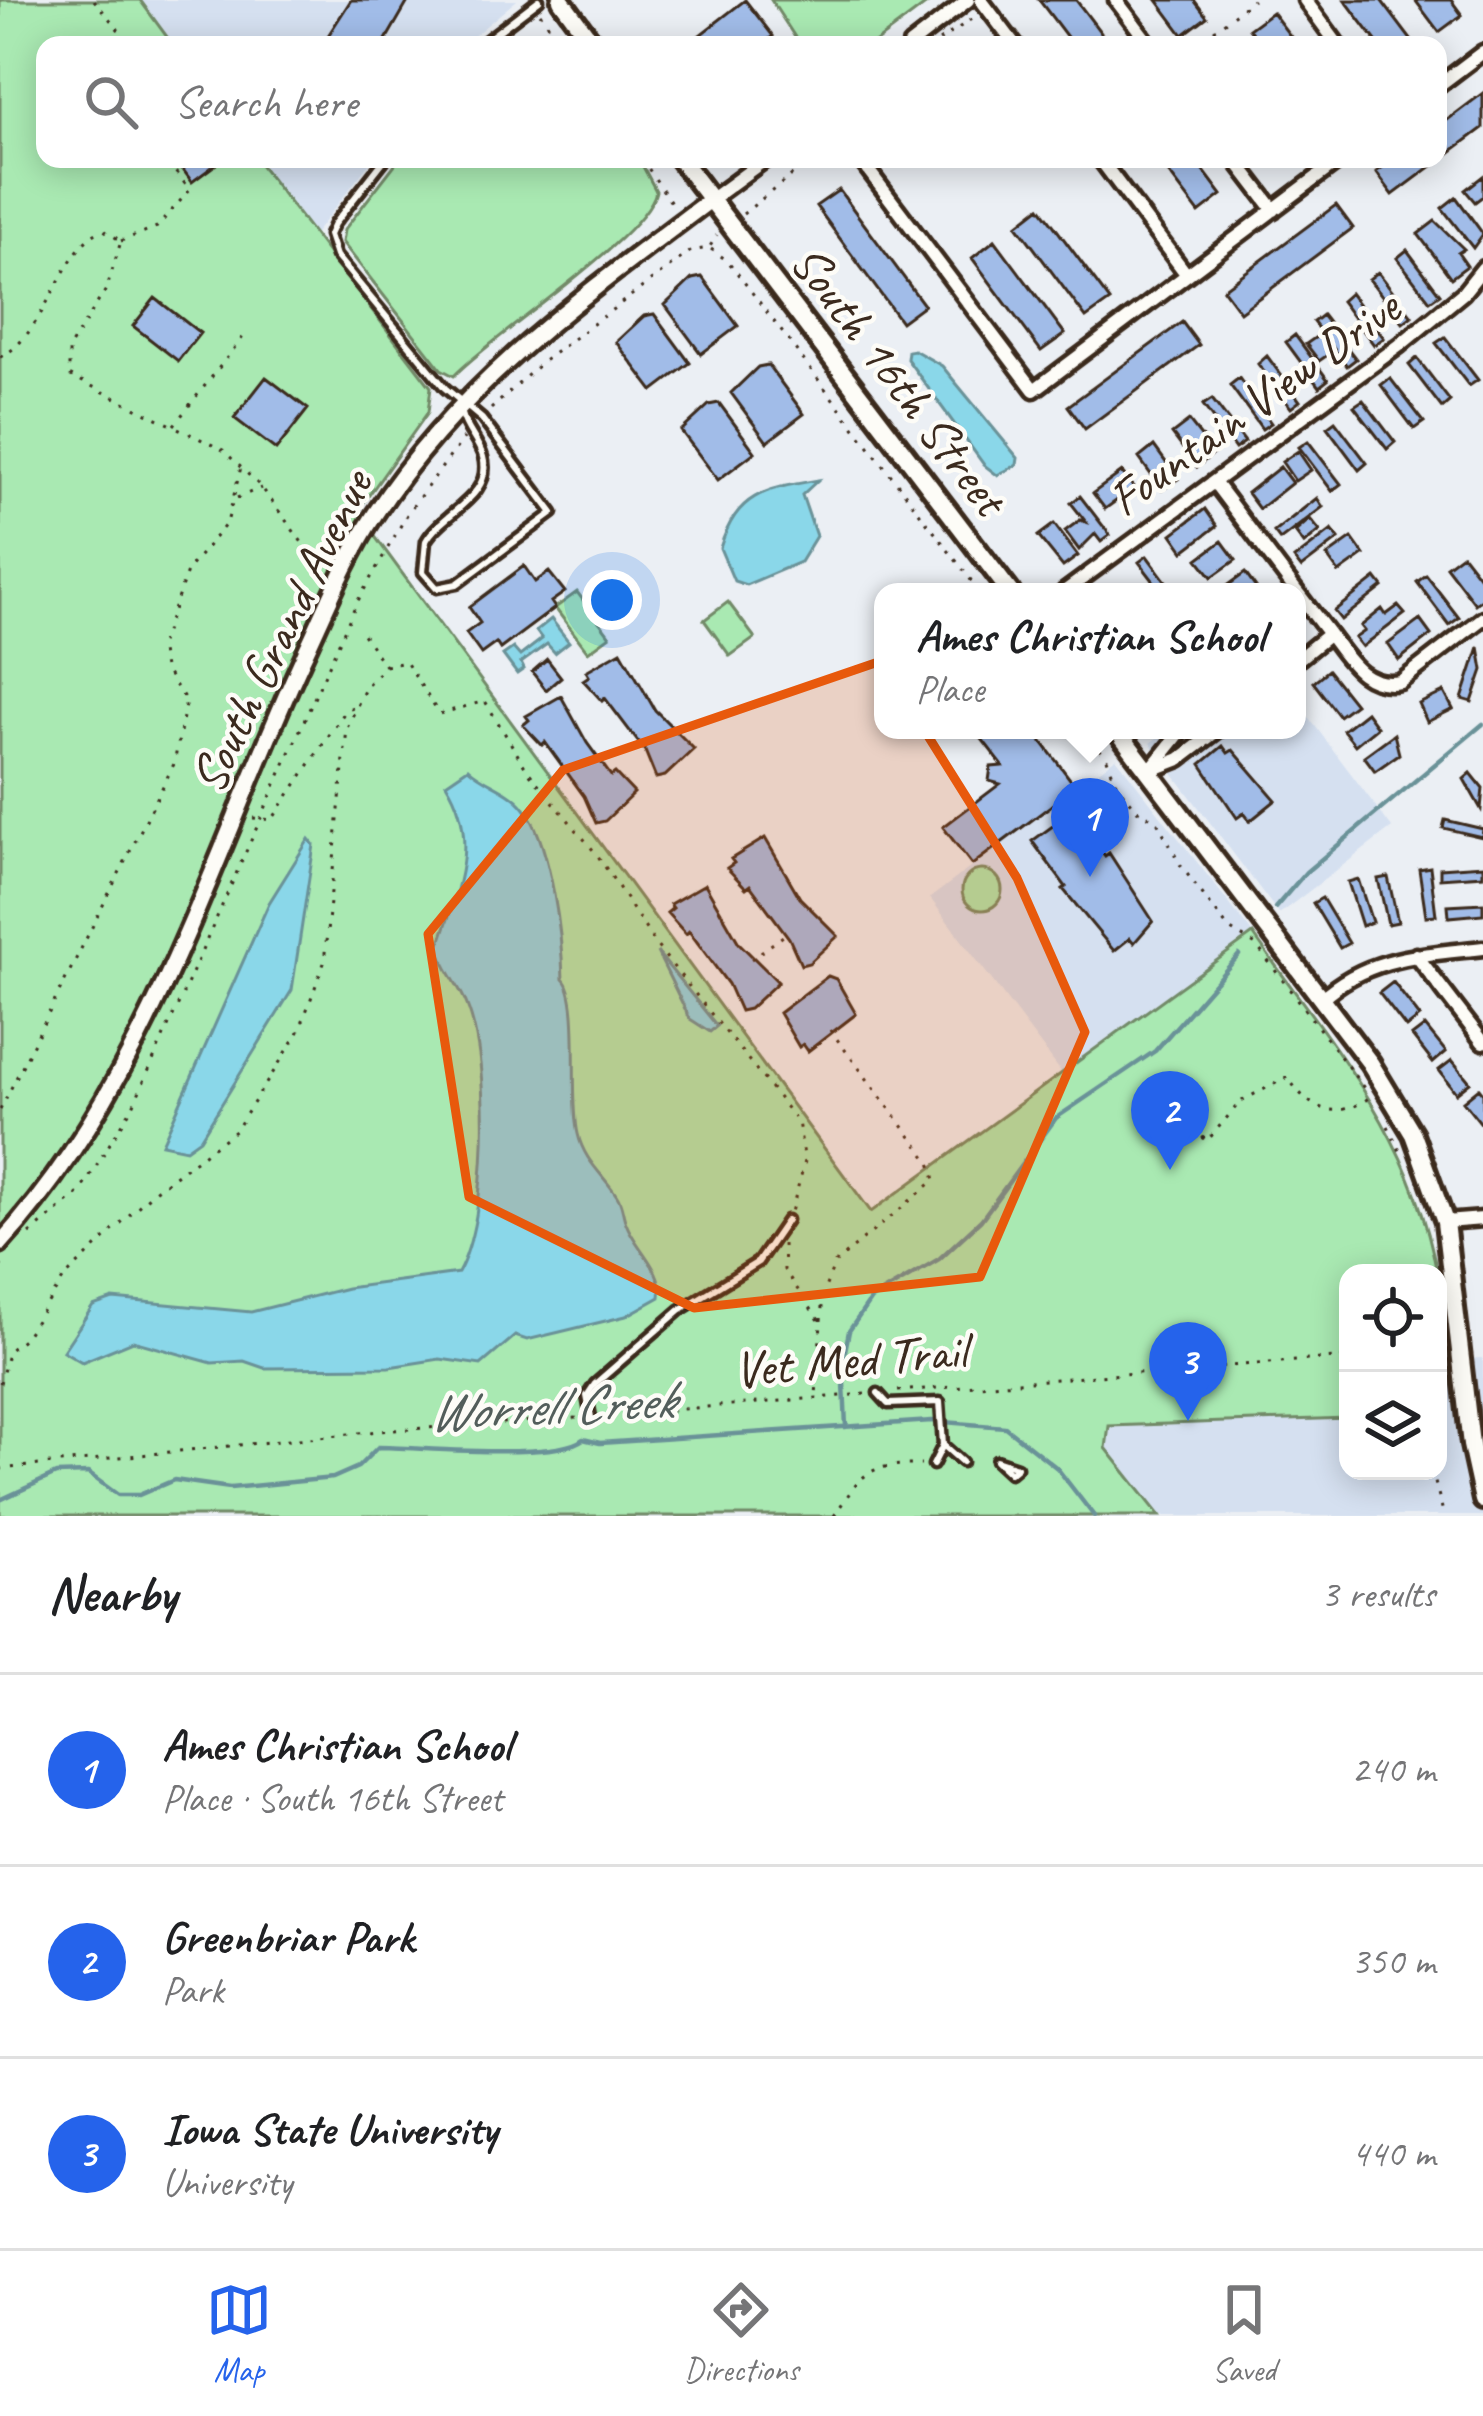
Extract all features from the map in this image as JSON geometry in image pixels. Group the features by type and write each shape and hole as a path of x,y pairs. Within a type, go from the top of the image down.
{"main road":[{"path":"561,0 588,36"},
{"name":"South 16th Street","path":"687,168 1003,583"},
{"path":"1124,739 1398,1106 1424,1158 1445,1222 1471,1445 1483,1500"}],"street":[{"path":"922,36 968,0"},
{"path":"1116,0 1143,36"},
{"path":"1304,0 1331,36"},
{"path":"984,4 1008,36"},
{"path":"1447,79 1483,52"},
{"name":"South Grand Avenue","path":"0,1244 32,1221 109,1094 358,544 397,482 460,405 535,336 754,168"},
{"path":"867,168 1034,390 1329,168"},
{"path":"1107,168 1187,275"},
{"path":"1242,168 1274,210"},
{"name":"Fountain View Drive","path":"1076,583 1400,345 1463,293 1483,268"},
{"path":"1214,482 1290,583"},
{"path":"1306,604 1361,675 1388,685 1400,682 1483,618"},
{"path":"1306,653 1329,634"},
{"path":"1149,771 1175,739"},
{"path":"1149,771 1180,759 1206,739"},
{"path":"1321,999 1348,975 1416,955 1483,948"},
{"path":"1416,955 1483,1042"},
{"path":"1445,1222 1483,1219"}],"lane":[{"path":"492,36 536,2"},
{"path":"378,168 334,224 332,246 460,405 482,450 485,473 477,491 426,541 424,572 437,588 457,584 553,513 482,419 460,405"},
{"path":"591,1417 587,1396 595,1384 680,1310 758,1262 788,1220"},
{"path":"878,1393 888,1404 936,1398 944,1432 933,1465"},
{"path":"943,1445 962,1462"}],"path":[{"path":"94,0 124,36"},
{"path":"1207,36 1253,0"},
{"path":"536,2 557,36"},
{"path":"943,36 984,4"},
{"path":"121,241 157,226 190,190 172,168"},
{"path":"648,168 664,194"},
{"path":"748,209 800,168"},
{"path":"0,357 23,341 86,239 104,230 121,241"},
{"path":"700,240 728,261 973,583"},
{"path":"121,241 107,288 69,348 69,375 223,451 262,488 315,560"},
{"path":"707,248 711,241"},
{"path":"489,412 542,362 691,250 707,248"},
{"path":"172,427 247,332"},
{"path":"32,1221 80,1192 133,1106 372,573 461,441"},
{"path":"0,1110 174,764 186,700 164,668 160,646 188,569 226,523 241,466"},
{"path":"234,500 262,488"},
{"path":"358,627 385,666"},
{"path":"0,1382 9,1350 25,1337 65,1277 153,1192 236,1130 298,1034 325,963 347,728 372,677 385,666 406,662 439,714 485,701 518,757 598,856 656,945 798,1122 805,1161 788,1220 784,1270 820,1323"},
{"path":"236,811 261,822 277,815 346,710 357,706"},
{"path":"1090,739 1137,810 1157,821 1180,866 1229,929 1256,945 1378,1109"},
{"path":"751,959 786,934"},
{"path":"816,1398 823,1293 835,1263 935,1180 930,1162 830,1030"},
{"path":"1193,1129 1207,1141 1241,1101 1288,1077 1304,1099 1326,1111 1351,1109 1371,1097"},
{"path":"1182,1096 1197,1104 1201,1114 1193,1129 1182,1132 1167,1123 1172,1101 1182,1096"},
{"path":"1385,1121 1409,1170"},
{"name":"Vet Med Trail","path":"0,1469 358,1433 1339,1358"},
{"path":"834,1516 874,1466 933,1465"},
{"path":"1434,1480 1444,1516"}],"highlighted area":[{"path":"881,661 1017,878 1085,1032 980,1277 694,1308 469,1197 428,934 563,770"}],"shaded area":[{"path":"140,0 517,0 474,36 166,36"},
{"path":"262,168 366,168 312,237"},
{"path":"1306,714 1392,828 1279,914 1150,743 1156,739 1306,739"},
{"path":"1116,758 1253,934 1062,1073 930,898"},
{"path":"1461,1350 1462,1359 1483,1358 1483,1516 1103,1516 999,1383 1339,1358 1339,1480 1447,1480 1447,1351"}],"green space":[{"path":"0,0 140,0 166,36 36,36 36,168 263,168 431,387 428,412 357,512 871,1212 1253,934 1339,1054 1389,1134 1409,1177 1435,1264 1339,1264 1339,1418 1109,1426 1106,1448 1160,1516 0,1516"},
{"path":"771,0 932,0 884,36 794,36"},
{"path":"392,168 644,168 656,191 646,210 599,258 454,376 441,369 342,242 344,230"},
{"path":"577,592 610,636 588,652 555,608"},
{"path":"728,602 755,638 730,656 704,620"},
{"path":"982,870 996,876 1002,890 996,904 982,910 968,904 962,890 968,876"}],"water":[{"path":"908,351 942,366 1018,458 1017,465 997,475 984,465 907,359"},
{"path":"818,480 802,495 816,536 800,562 746,585 734,581 720,548 735,515 768,491"},
{"path":"551,619 569,642 555,653 547,644 521,663 524,669 517,674 503,655 513,648 520,656 542,639 536,631"},
{"path":"468,768 515,798 528,813 543,848 554,893 563,979 572,1006 578,1134 590,1160 619,1199 630,1232 658,1277 660,1297 626,1316 527,1340 515,1336 481,1365 440,1359 389,1367 264,1368 244,1361 212,1363 133,1341 82,1362 63,1351 93,1306 113,1299 251,1312 347,1288 458,1273 476,1216 483,1101 475,1031 439,946 458,885 464,844 462,824 446,783"},
{"path":"309,839 314,845 292,990 200,1139 186,1149 162,1144 269,903"},
{"path":"657,952 717,1026 710,1032 690,1019"}],"building":[{"path":"351,0 409,0 388,36 328,36"},
{"path":"745,0 773,36 699,36"},
{"path":"1039,0 1076,0 1103,36 1066,36"},
{"path":"1157,0 1194,0 1207,17 1183,35"},
{"path":"1345,0 1381,0 1408,36 1372,36"},
{"path":"1415,0 1451,0 1462,15 1439,32"},
{"path":"1272,12 1290,36 1254,36 1249,29"},
{"path":"1483,93 1483,128 1447,155 1447,120"},
{"path":"182,168 211,168 192,182"},
{"path":"1165,168 1202,168 1222,195 1199,213"},
{"path":"1382,168 1429,168 1393,195 1376,172"},
{"path":"1483,176 1483,196 1475,202 1465,190"},
{"path":"839,190 924,305 901,322 816,206"},
{"path":"1456,197 1483,234 1473,248 1442,208"},
{"path":"1336,205 1353,228 1240,312 1223,289"},
{"path":"1040,207 1110,301 1086,318 1017,225"},
{"path":"1435,221 1464,249 1458,253 1467,266 1451,278 1418,234"},
{"path":"995,240 1065,334 1041,351 972,258"},
{"path":"1407,250 1440,294 1430,301 1397,258"},
{"path":"1378,272 1412,316 1403,323 1369,279"},
{"path":"702,277 738,326 701,354 665,305 692,279"},
{"path":"1350,293 1384,338 1374,345 1341,301"},
{"path":"155,298 200,333 178,361 133,326"},
{"path":"654,314 690,363 653,391 616,342 644,316"},
{"path":"1322,315 1356,359 1347,366 1313,322"},
{"path":"1182,322 1199,345 1085,429 1068,406"},
{"path":"1295,335 1328,380 1319,387 1286,342"},
{"path":"1319,335 1332,352 1319,361 1306,344"},
{"path":"1445,337 1478,380 1469,386 1436,343"},
{"path":"1267,356 1300,401 1291,408 1258,364"},
{"path":"1417,358 1450,401 1442,408 1409,365"},
{"path":"768,365 804,414 767,442 731,393 758,367"},
{"path":"266,377 308,409 276,450 234,418"},
{"path":"1239,378 1271,423 1262,429 1230,385"},
{"path":"1390,378 1424,422 1414,429 1381,385"},
{"path":"1212,399 1245,442 1235,449 1203,405"},
{"path":"1363,400 1395,442 1387,449 1354,406"},
{"path":"719,403 755,452 718,480 681,431 709,405"},
{"path":"1189,421 1214,453 1197,467 1172,434"},
{"path":"1335,421 1367,463 1359,470 1327,427"},
{"path":"1308,441 1341,484 1332,491 1299,447"},
{"path":"1154,446 1178,479 1162,490 1139,458"},
{"path":"1298,451 1311,470 1295,481 1282,462"},
{"path":"1280,467 1292,483 1259,509 1247,493"},
{"path":"1122,472 1134,488 1105,509 1093,493"},
{"path":"1080,496 1110,535 1101,542 1095,534 1079,550 1065,531 1080,520 1086,522 1071,503"},
{"path":"1317,498 1323,507 1280,540 1274,532"},
{"path":"1205,509 1217,526 1184,551 1172,534"},
{"path":"1310,519 1320,531 1304,544 1295,532"},
{"path":"1054,524 1078,556 1063,567 1038,536"},
{"path":"1332,530 1339,539 1301,568 1294,559"},
{"path":"1352,538 1364,555 1339,573 1327,556"},
{"path":"1222,541 1236,560 1212,577 1198,559"},
{"path":"1462,554 1483,581 1483,598 1475,604 1446,566"},
{"path":"1147,556 1167,583 1155,583 1139,562"},
{"path":"524,566 535,582 549,572 565,592 551,602 555,608 500,649 496,643 481,654 466,633 480,623 469,607"},
{"path":"1245,573 1252,583 1231,583"},
{"path":"1426,575 1459,618 1449,625 1417,582"},
{"path":"1376,578 1383,587 1341,620 1334,611"},
{"path":"1398,606 1405,614 1362,647 1355,638 1365,631 1361,626 1382,609 1386,615"},
{"path":"1420,620 1431,635 1399,660 1388,644"},
{"path":"1479,647 1483,670 1472,702 1462,699"},
{"path":"621,651 655,710 694,749 665,776 656,778 645,751 605,698 602,701 583,680 589,676 586,671"},
{"path":"547,659 561,677 546,690 532,672"},
{"path":"1328,670 1355,704 1339,716 1313,682"},
{"path":"1444,692 1453,709 1427,722 1419,704"},
{"path":"561,696 611,776 615,773 634,793 605,821 596,823 584,796 545,742 542,745 523,725 529,720 526,716"},
{"path":"1366,712 1377,727 1355,745 1343,730"},
{"path":"1394,734 1399,754 1375,771 1364,756"},
{"path":"982,739 1040,739 1076,787 972,865 943,827 1000,784 989,781 991,767 1003,766"},
{"path":"1223,746 1228,753 1233,750 1276,800 1250,821 1244,813 1237,818 1201,764"},
{"path":"1471,773 1483,788 1481,809 1464,779"},
{"path":"1072,812 1105,856 1109,853 1153,921 1134,943 1130,938 1114,951 1063,889 1066,887 1032,841"},
{"path":"1445,820 1483,829 1482,837 1443,828"},
{"path":"765,838 800,898 838,936 809,963 801,965 789,938 750,885 746,888 727,868 734,863 731,859"},
{"path":"1483,865 1483,875 1440,878 1440,868"},
{"path":"1430,867 1436,915 1426,916 1419,869"},
{"path":"1388,877 1398,922 1388,924 1378,879"},
{"path":"1358,879 1372,922 1362,926 1348,882"},
{"path":"705,884 739,943 778,982 749,1009 740,1011 728,984 689,931 686,934 667,913 673,908 670,904"},
{"path":"1322,898 1349,943 1340,948 1313,903"},
{"path":"1483,903 1483,914 1449,917 1448,905"},
{"path":"828,976 836,979 856,1014 808,1051 803,1044 799,1047 779,1013"},
{"path":"1393,982 1420,1017 1406,1028 1379,993"},
{"path":"1425,1026 1446,1052 1433,1063 1412,1036"},
{"path":"1452,1060 1470,1082 1456,1093 1439,1070"},
{"path":"1479,1088 1483,1093 1483,1126 1463,1101"}],"waterway":[{"path":"1275,908 1306,872 1483,724"},
{"path":"846,1427 843,1361 849,1331 871,1299 939,1259 981,1220 1056,1118 1155,1051 1239,955"},
{"name":"Worrell Creek","path":"0,1500 56,1474 88,1473 118,1495 139,1495 174,1480 230,1488 333,1478 358,1467 378,1447 546,1450 583,1439 600,1443 932,1421 1005,1427 1057,1468 1094,1516"}],"place":[{"name":"Ames Christian School","path":"1090,877"},
{"name":"Greenbriar Park","path":"1170,1170"},
{"name":"Iowa State University","path":"1188,1421"}]}
